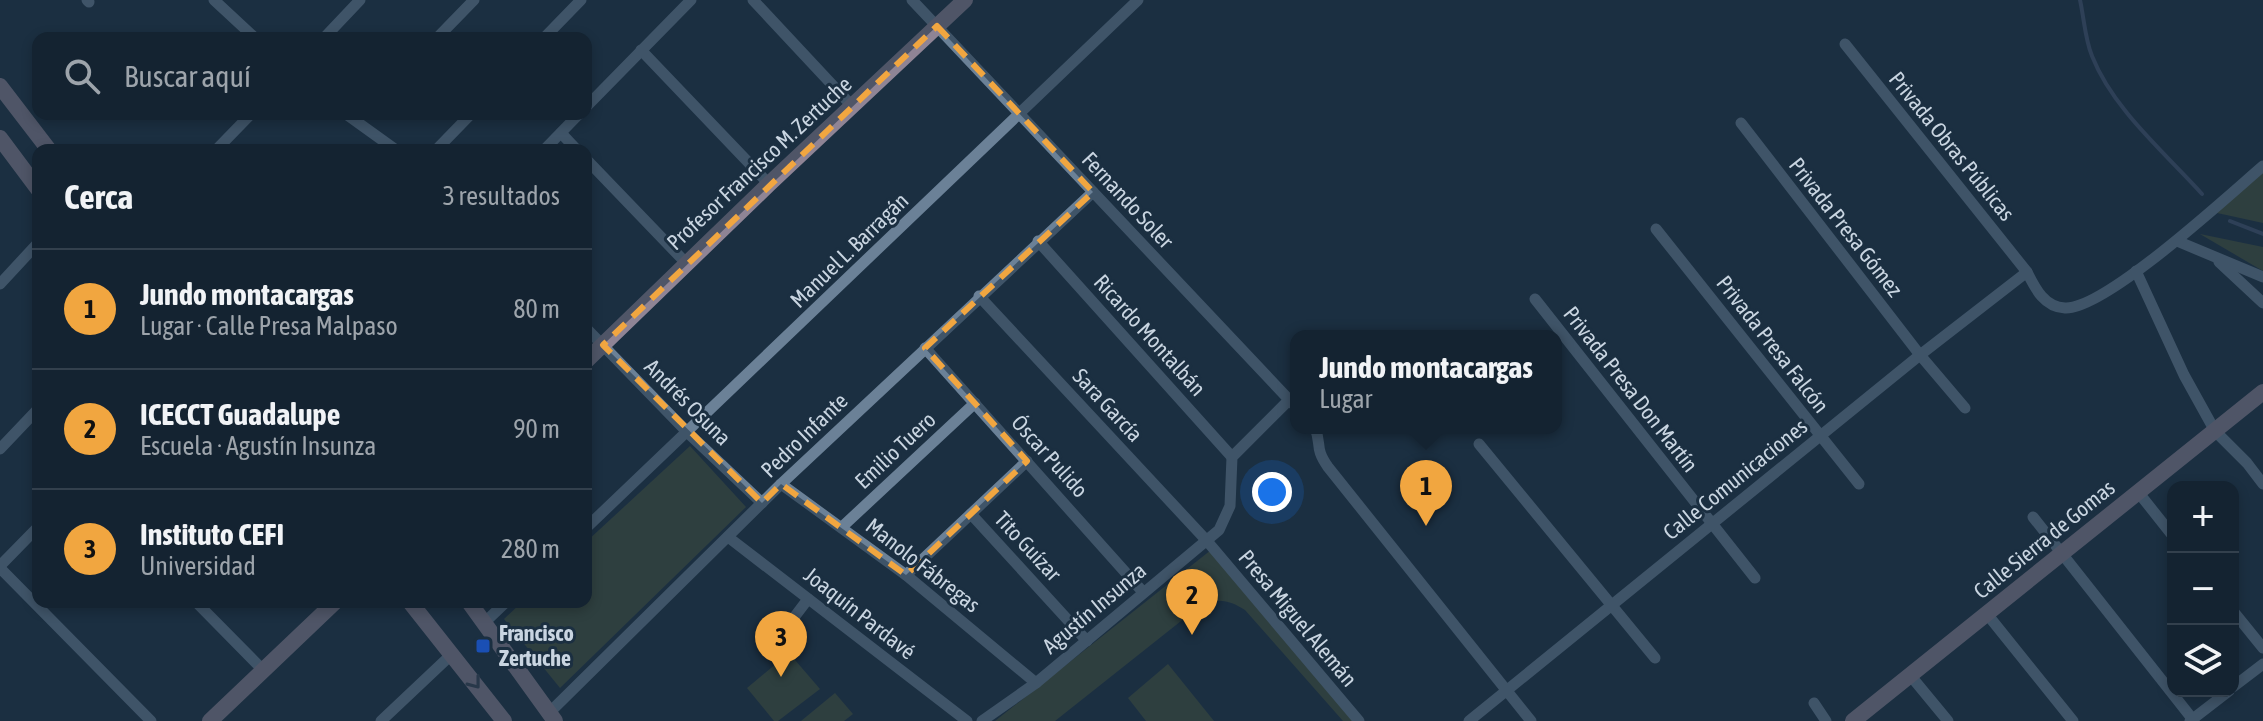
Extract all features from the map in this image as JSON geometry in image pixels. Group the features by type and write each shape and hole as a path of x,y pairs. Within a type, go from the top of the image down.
{"street":[{"path":"214,0 249,32"},
{"path":"443,32 474,0"},
{"path":"550,32 581,0"},
{"path":"592,101 691,0"},
{"path":"753,0 852,106"},
{"name":"Fernando Soler","path":"912,0 1290,400"},
{"name":"Profesor Francisco M. Zertuche","path":"592,355 965,0"},
{"name":"Manuel L. Barragán","path":"592,522 1138,0"},
{"path":"329,32 354,2"},
{"name":"Privada Obras Públicas","path":"1845,44 2027,272 2040,296 2057,307 2068,309 2089,302 2136,271"},
{"path":"641,50 769,184"},
{"path":"0,86 44,144"},
{"path":"222,144 245,120"},
{"path":"359,120 389,144"},
{"path":"442,144 465,120"},
{"path":"550,144 573,120"},
{"name":"Privada Presa Gómez","path":"1741,123 1920,355 1965,408"},
{"path":"561,133 571,144"},
{"path":"0,138 32,181"},
{"path":"592,165 686,263"},
{"path":"2263,166 2177,241 2136,271 2184,375 2215,431 2263,484"},
{"name":"Pedro Infante","path":"552,717 781,484 1093,192"},
{"name":"Privada Presa Falcón","path":"1656,229 1859,484"},
{"name":"Ricardo Montalbán","path":"1038,241 1232,457"},
{"path":"2177,241 2263,277"},
{"path":"0,284 32,249"},
{"path":"2212,256 2263,303"},
{"name":"Calle Comunicaciones","path":"1469,721 1920,355 2027,272"},
{"name":"Sara García","path":"979,296 1207,541"},
{"name":"Privada Presa Don Martín","path":"1535,299 1559,330"},
{"name":"Andrés Osuna","path":"592,334 688,433 762,503"},
{"name":"Privada Presa Don Martín","path":"1562,334 1755,578"},
{"name":"Óscar Pulido","path":"925,348 1143,592"},
{"name":"Calle Sierra de Gomas","path":"1853,721 2263,392"},
{"name":"Emilio Tuero","path":"842,527 975,403"},
{"path":"1232,457 1290,406"},
{"path":"0,449 32,415"},
{"path":"1317,434 1317,450 1328,467 1531,721"},
{"path":"1479,444 1655,658"},
{"name":"Agustín Insunza","path":"982,721 1036,683 1207,541 1224,523 1230,506 1232,457"},
{"path":"906,575 1027,461"},
{"path":"2247,463 2263,472"},
{"name":"Manolo Fábregas","path":"781,484 906,575 1036,683"},
{"path":"2138,492 2167,528"},
{"name":"Tito Guízar","path":"971,514 1087,641"},
{"path":"2033,517 2192,720 2221,697"},
{"path":"32,533 0,567 32,600"},
{"name":"Joaquín Pardavé","path":"728,537 967,721"},
{"name":"Presa Miguel Alemán","path":"1207,541 1359,721"},
{"path":"783,632 808,599"},
{"path":"40,608 151,721"},
{"path":"202,608 263,670"},
{"path":"210,721 329,608"},
{"path":"415,608 504,721"},
{"path":"474,608 552,717"},
{"path":"485,622 500,608"},
{"path":"1987,614 2073,721"},
{"path":"2239,618 2263,648"},
{"path":"381,721 452,654"},
{"path":"2239,683 2263,664"},
{"path":"1910,675 1948,721"},
{"path":"1814,703 1826,721"}],"highlighted area":[{"path":"937,26 1093,192 925,348 1027,461 906,575 781,484 762,503 603,345"}],"green space":[{"path":"2263,171 2263,223 2208,211"},
{"path":"2200,234 2263,247 2263,271"},
{"path":"690,446 746,507 560,688 504,619 516,608 592,608 592,536"},
{"path":"1211,550 1353,721 1343,721 1245,610 1229,602 1218,601 1200,606 1055,721 995,721"},
{"path":"789,653 820,689 774,721 747,688"},
{"path":"1168,664 1214,721 1146,721 1128,698"},
{"path":"835,693 853,714 844,721 801,721"}],"waterway":[{"path":"2080,0 2086,36 2101,75 2126,112 2202,194"},
{"path":"2230,221 2263,234"}],"place":[{"name":"Jundo montacargas","path":"1426,526"},
{"name":"ICECCT Guadalupe","path":"1192,635"},
{"name":"Francisco Zertuche","path":"483,646"},
{"name":"Instituto CEFI","path":"781,677"}]}
